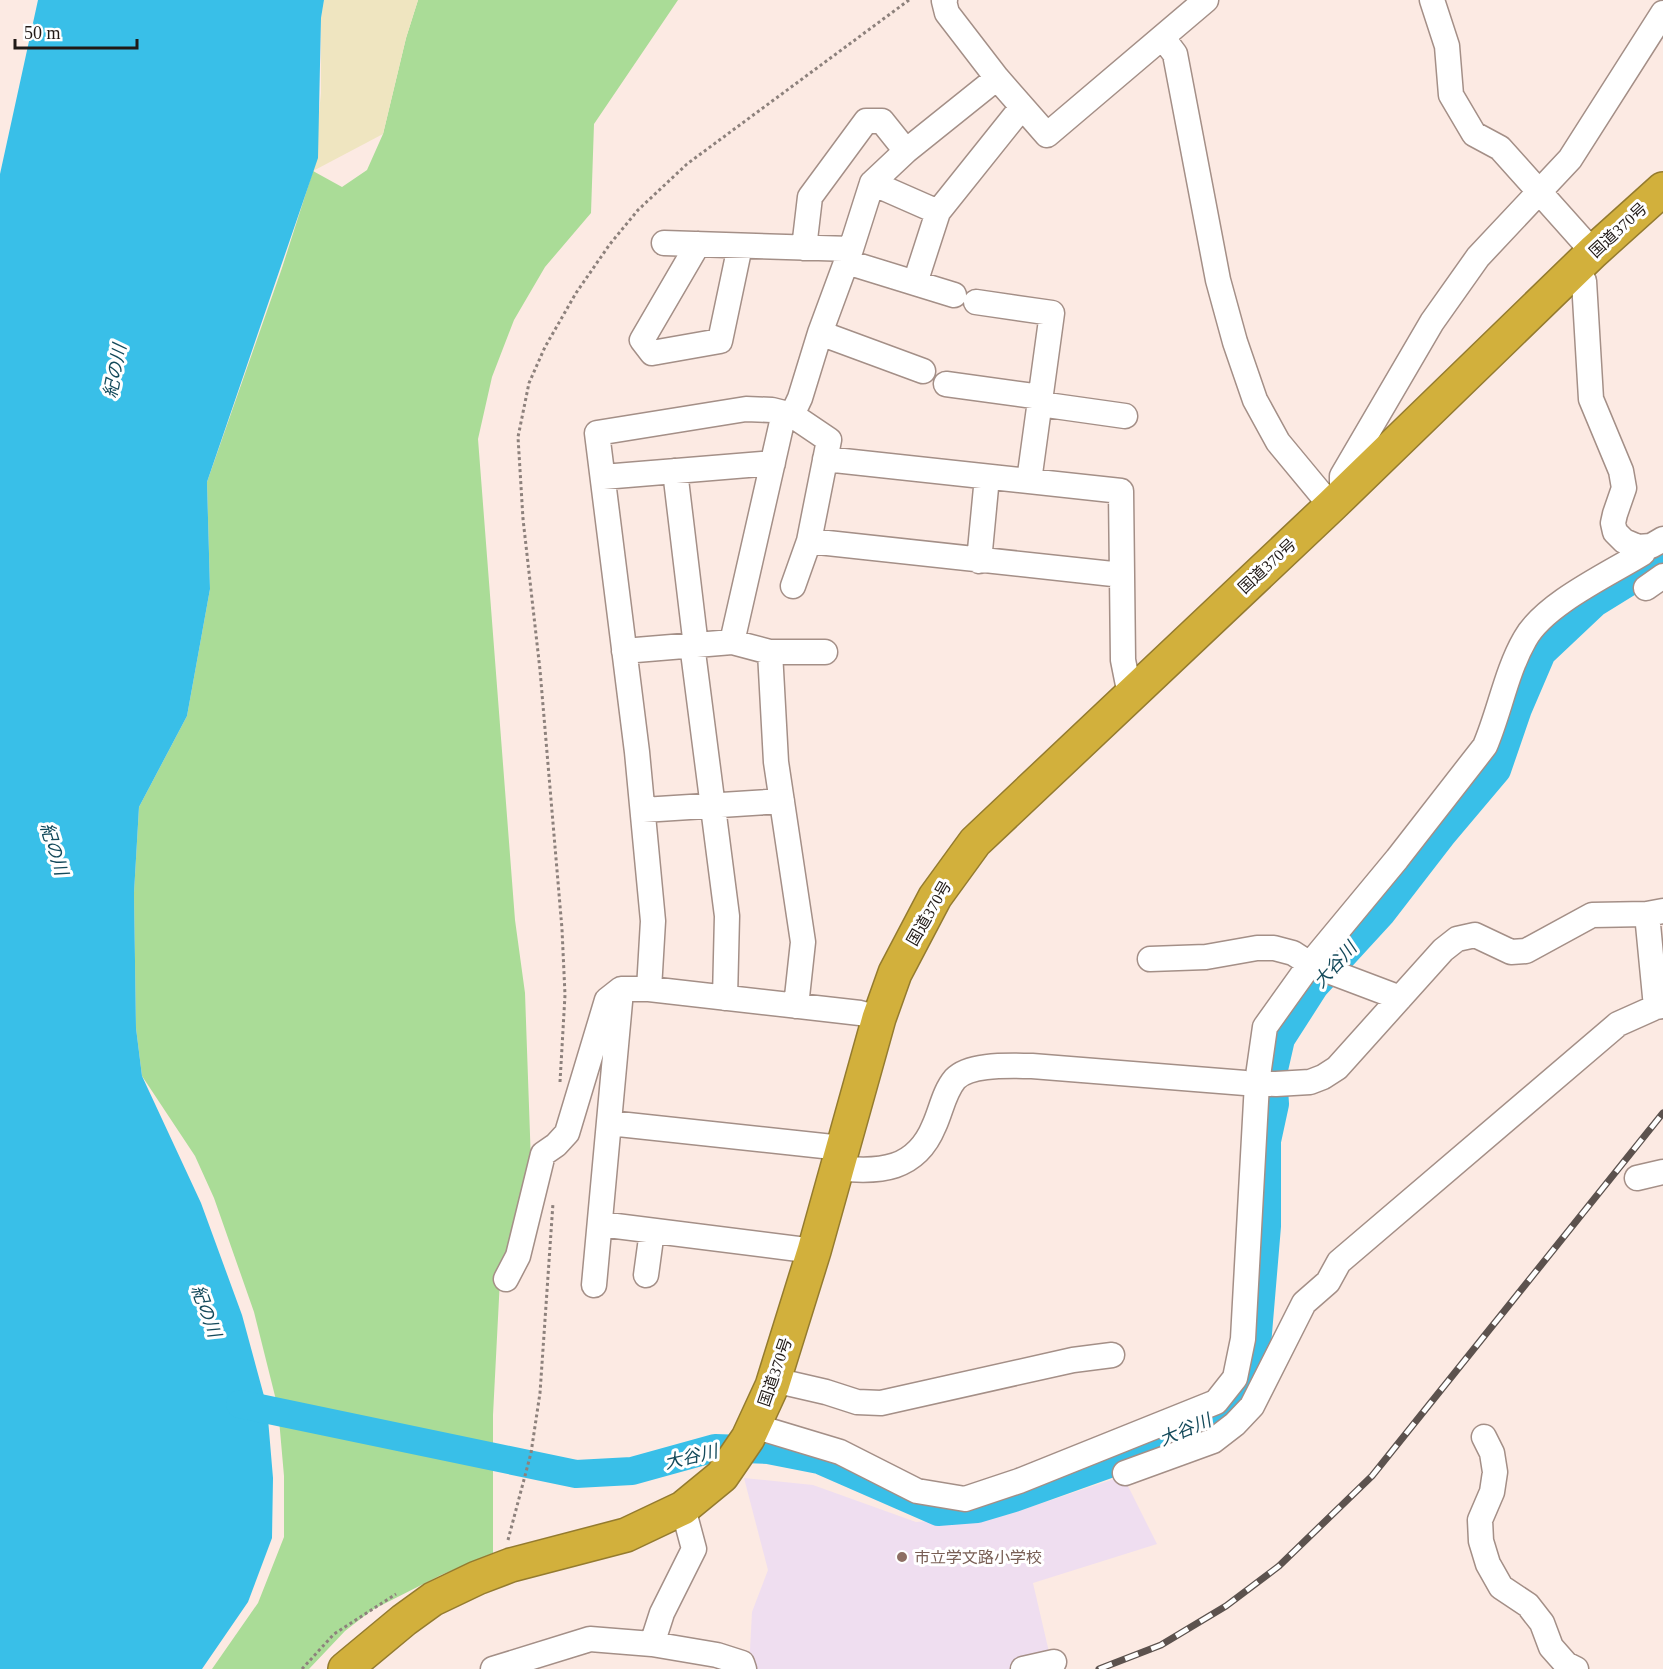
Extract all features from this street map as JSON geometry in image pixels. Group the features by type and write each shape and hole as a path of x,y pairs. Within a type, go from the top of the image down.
{"highway":[{"name":"国道370号","path":"345,1669 404,1620 434,1599 477,1578 511,1565 626,1535 683,1508 722,1476 751,1432 774,1380 814,1251 879,1018 895,973 935,897 975,842 1336,501 1584,261 1663,189"}],"street":[{"path":"945,0 947,13 997,78 1047,135 1206,0"},
{"path":"1432,0 1446,46 1451,95 1474,134 1500,148 1539,193 1584,261 1591,399 1621,471 1624,488 1613,523 1615,532 1624,541 1638,547 1654,543"},
{"path":"1336,501 1342,476 1432,322 1478,257 1570,159 1663,13"},
{"path":"1163,38 1175,54 1218,280 1234,342 1255,400 1278,442 1336,501"},
{"path":"732,642 773,463 788,414 800,398 872,183 906,151 997,78"},
{"path":"915,283 938,212 1022,107"},
{"path":"804,248 810,197 866,121 882,121 906,151"},
{"path":"872,183 938,212"},
{"path":"664,243 804,248 849,255 915,283 965,299 1052,313 1029,481"},
{"path":"698,244 642,340 652,353 720,341 740,246"},
{"path":"820,333 923,371"},
{"path":"946,384 1040,401 1089,422 1125,416"},
{"path":"649,989 653,921 643,810 597,433 746,409 772,410 788,414 829,440 809,541 794,586"},
{"path":"825,459 1121,491 1123,660 1130,694"},
{"path":"603,477 773,463"},
{"path":"675,471 712,806 727,916 725,998"},
{"path":"979,561 987,477"},
{"path":"809,541 1122,575"},
{"path":"751,1432 840,1452 917,1491 965,1499 1019,1481 1216,1402 1235,1378 1243,1339 1267,1083 1265,1026 1310,964 1397,859 1485,746 1493,728 1509,675 1526,636 1569,598 1643,553 1654,543"},
{"path":"624,651 732,642 770,652 825,652"},
{"path":"770,652 776,762 803,942 796,1006"},
{"path":"643,810 782,801"},
{"path":"609,1123 840,1158 872,1170 897,1165 913,1158 934,1128 944,1100 956,1079 984,1068 1032,1066 1267,1083 1310,1082 1337,1068 1443,950 1457,939 1475,935 1511,952 1526,951 1592,915 1655,912 1659,1007 1618,1024 1339,1262 1328,1282 1304,1303 1252,1406 1235,1424 1213,1441 1125,1473"},
{"path":"1150,958 1206,957 1257,948 1274,948 1293,952 1310,964 1400,998"},
{"path":"506,1279 518,1256 543,1154 567,1133 607,1000 621,989 649,989 860,1013 879,1018"},
{"path":"594,1285 621,989"},
{"path":"1637,1178 1663,1172"},
{"path":"600,1224 814,1251"},
{"path":"646,1275 652,1231"},
{"path":"774,1380 857,1402 881,1403 1073,1360 1112,1355"},
{"path":"1484,1437 1492,1452 1495,1473 1492,1492 1480,1520 1481,1541 1488,1564 1501,1587 1528,1605 1542,1623 1551,1647 1566,1664 1576,1669"},
{"path":"652,1644 662,1613 694,1549 683,1508"},
{"path":"493,1669 590,1639 652,1644 717,1655 749,1667"},
{"path":"1023,1669 1054,1662"}],"path":[{"path":"560,1085 565,996 562,929 540,670 523,519 518,437 529,383 545,347 576,292 610,244 638,210 687,164 909,0"},
{"path":"511,1565 507,1545 531,1453 540,1393 553,1202"}],"shaded area":[{"path":"1123,1476 1157,1544 1033,1583 1052,1665 1035,1669 749,1669 752,1612 768,1570 744,1478 813,1485 916,1522 1006,1515"}],"green space":[{"path":"418,0 678,0 594,124 591,213 545,267 514,320 492,377 478,439 515,920 525,993 531,1163 500,1279 493,1415 493,1553 441,1575 372,1610 345,1631 309,1669 212,1669 258,1603 284,1537 284,1476 278,1408 254,1312 214,1198 195,1156 142,1076 136,1028 134,893 139,807 187,716 210,589 207,482 282,268 313,171 342,187 367,170 383,134 406,38"}],"sand":[{"path":"324,0 418,0 406,38 383,134 313,171 321,93 321,18"}],"water":[{"name":"紀の川","path":"38,0 324,0 321,18 318,158 207,482 210,589 187,716 139,807 134,893 136,1028 142,1076 201,1203 242,1315 267,1407 273,1478 272,1538 248,1602 202,1669 0,1669 0,174"}],"waterway":[{"name":"大谷川","path":"240,1404 576,1474 632,1471 715,1448 768,1450 819,1460 938,1512 977,1509 1014,1498 1112,1463 1215,1419 1246,1395 1256,1357 1267,1226 1267,1141 1275,1104 1273,1074 1281,1039 1315,986 1382,913 1443,834 1497,770 1518,709 1542,653 1595,603 1663,561"}],"railway":[{"path":"1099,1669 1161,1645 1226,1606 1279,1566 1372,1476 1663,1113"}],"place":[{"name":"市立学文路小学校","path":"902,1557"}]}
